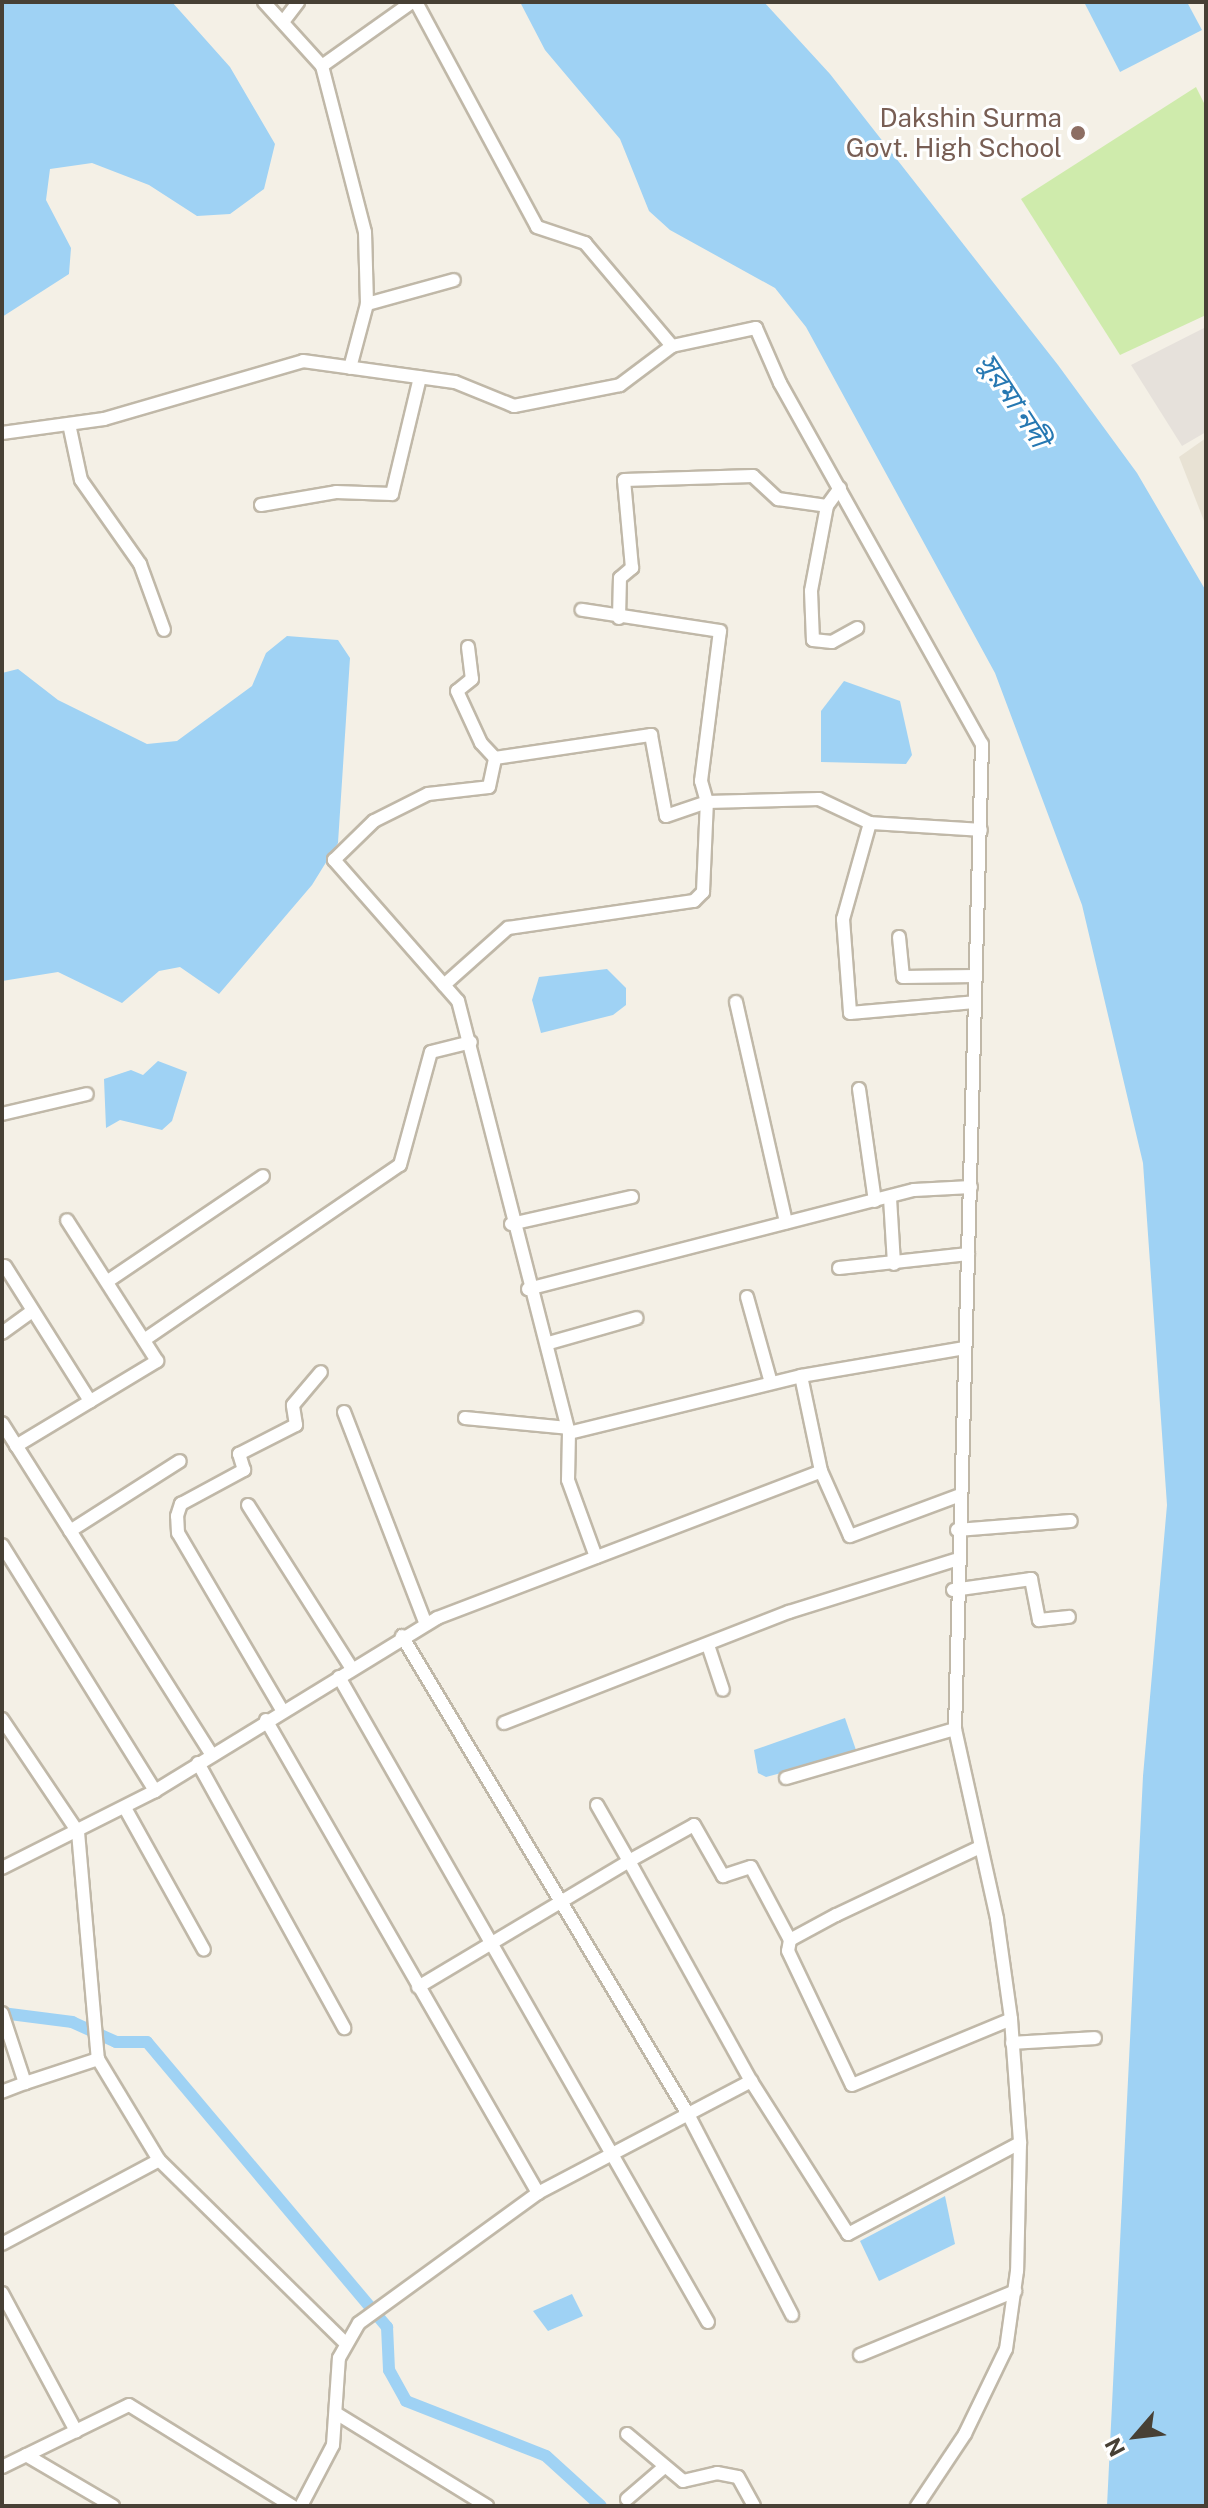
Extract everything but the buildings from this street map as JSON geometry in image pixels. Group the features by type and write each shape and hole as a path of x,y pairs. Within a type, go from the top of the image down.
{"street":[{"path":"264,2 322,66 365,232 367,304 350,368"},
{"path":"283,22 298,2"},
{"path":"322,66 414,2 537,227 585,243 672,346"},
{"path":"367,304 454,280"},
{"path":"2,433 69,424 303,361 455,382 514,406 620,385 672,346 756,328 840,488 982,744 971,1187 960,1495 953,1590 955,1729 978,1848 997,1919 1011,2019 1020,2143 1015,2291 1006,2349 965,2434 917,2506"},
{"path":"261,505 336,492 392,494 420,377"},
{"path":"69,424 81,480 140,564 164,630"},
{"path":"619,618 620,578 632,568 624,480 753,476 778,499 827,506"},
{"path":"840,488 827,506 811,591 813,640 832,642 857,628"},
{"path":"444,985 508,928 694,901 703,892 707,802 701,781 720,631 582,610"},
{"path":"468,647 472,679 457,691 481,743 495,758"},
{"path":"495,758 651,735 666,816 707,802 819,799 870,823 981,830"},
{"path":"495,758 489,787 428,794 374,821 334,860 458,1001 471,1042 528,1289 549,1343 568,1430 568,1480 596,1557"},
{"path":"870,823 843,919 850,1013 975,1002"},
{"path":"899,937 903,977 975,976"},
{"path":"736,1002 786,1222"},
{"path":"144,1340 400,1165 431,1052 471,1042"},
{"path":"859,1089 875,1201"},
{"path":"2,1114 87,1094"},
{"path":"108,1281 263,1176"},
{"path":"528,1289 875,1201 971,1187"},
{"path":"511,1224 632,1197"},
{"path":"890,1198 894,1264"},
{"path":"16,1446 157,1361 67,1220"},
{"path":"839,1268 968,1254"},
{"path":"5,1266 31,1312 90,1401"},
{"path":"747,1297 771,1383"},
{"path":"2,1333 31,1312"},
{"path":"549,1343 637,1318"},
{"path":"465,1418 568,1430 801,1376 965,1348"},
{"path":"282,1710 178,1533 177,1516 181,1504 244,1470 239,1454 296,1425 293,1405 321,1372"},
{"path":"801,1376 821,1471 850,1536 960,1495"},
{"path":"344,1412 426,1624"},
{"path":"2,1423 212,1755"},
{"path":"70,1531 180,1461"},
{"path":"2,1868 155,1791 426,1624 821,1471"},
{"path":"248,1505 352,1669"},
{"path":"957,1530 1071,1521"},
{"path":"2,1545 155,1791"},
{"path":"504,1723 708,1645 955,1560"},
{"path":"953,1590 1031,1579 1039,1620 1069,1617"},
{"path":"402,1636 556,1902 689,2116 792,2315"},
{"path":"708,1645 723,1690"},
{"path":"339,1677 610,2157 708,2322"},
{"path":"2,1719 78,1832 98,2059 159,2160 343,2341"},
{"path":"266,1720 538,2193"},
{"path":"786,1778 955,1729"},
{"path":"198,1763 344,2028"},
{"path":"597,1805 751,2081 848,2234 1020,2143"},
{"path":"125,1808 204,1950"},
{"path":"418,1987 556,1902 694,1825 723,1876 751,1867 790,1940 788,1951 839,2069 852,2085 1011,2019"},
{"path":"790,1940 978,1848"},
{"path":"2,2013 4,2032 25,2083"},
{"path":"1012,2043 1095,2038"},
{"path":"2,2092 98,2059"},
{"path":"301,2506 339,2415 343,2341 359,2323 538,2193 751,2081"},
{"path":"2,2244 159,2160"},
{"path":"860,2355 1015,2291"},
{"path":"2,2293 76,2431"},
{"path":"2,2467 129,2405 292,2506"},
{"path":"339,2415 487,2506"},
{"path":"627,2434 663,2468 683,2481 729,2473 754,2506"},
{"path":"26,2455 113,2506"},
{"path":"627,2499 663,2468"}],"shaded area":[{"path":"1206,327 1206,432 1182,446 1131,365"},
{"path":"1206,438 1206,526 1179,457"}],"green space":[{"path":"1196,87 1206,107 1206,315 1120,355 1021,199"}],"water":[{"path":"2,2 172,2 230,67 275,144 264,189 230,214 197,216 149,185 92,163 50,169 46,200 71,248 69,274 2,317"},
{"name":"সুরমা নদী","path":"520,2 764,2 830,74 1058,365 1137,473 1206,591 1206,2506 1107,2506 1143,1776 1167,1505 1143,1163 1082,905 995,673 806,327 775,288 670,230 649,211 620,139 545,50"},
{"path":"1084,2 1187,2 1202,30 1120,72"},
{"path":"287,636 338,640 350,658 338,843 312,885 219,994 180,967 159,971 122,1003 58,972 2,981 2,673 18,669 58,700 147,744 177,741 252,686 266,653"},
{"path":"844,681 900,701 912,755 906,764 821,762 821,711"},
{"path":"607,969 626,988 626,1005 613,1015 541,1033 532,1000 539,977"},
{"path":"158,1061 187,1072 172,1121 162,1130 120,1120 106,1128 104,1079 131,1070 143,1075"},
{"path":"845,1718 857,1753 766,1777 758,1773 754,1750"},
{"path":"945,2196 955,2244 879,2281 860,2241"},
{"path":"572,2294 583,2316 548,2331 533,2311"}],"waterway":[{"path":"2,2013 72,2022 116,2042 147,2042 387,2327 389,2370 406,2401 546,2456 601,2506"}],"place":[{"name":"Dakshin Surma Govt. High School","path":"1078,133"}]}
